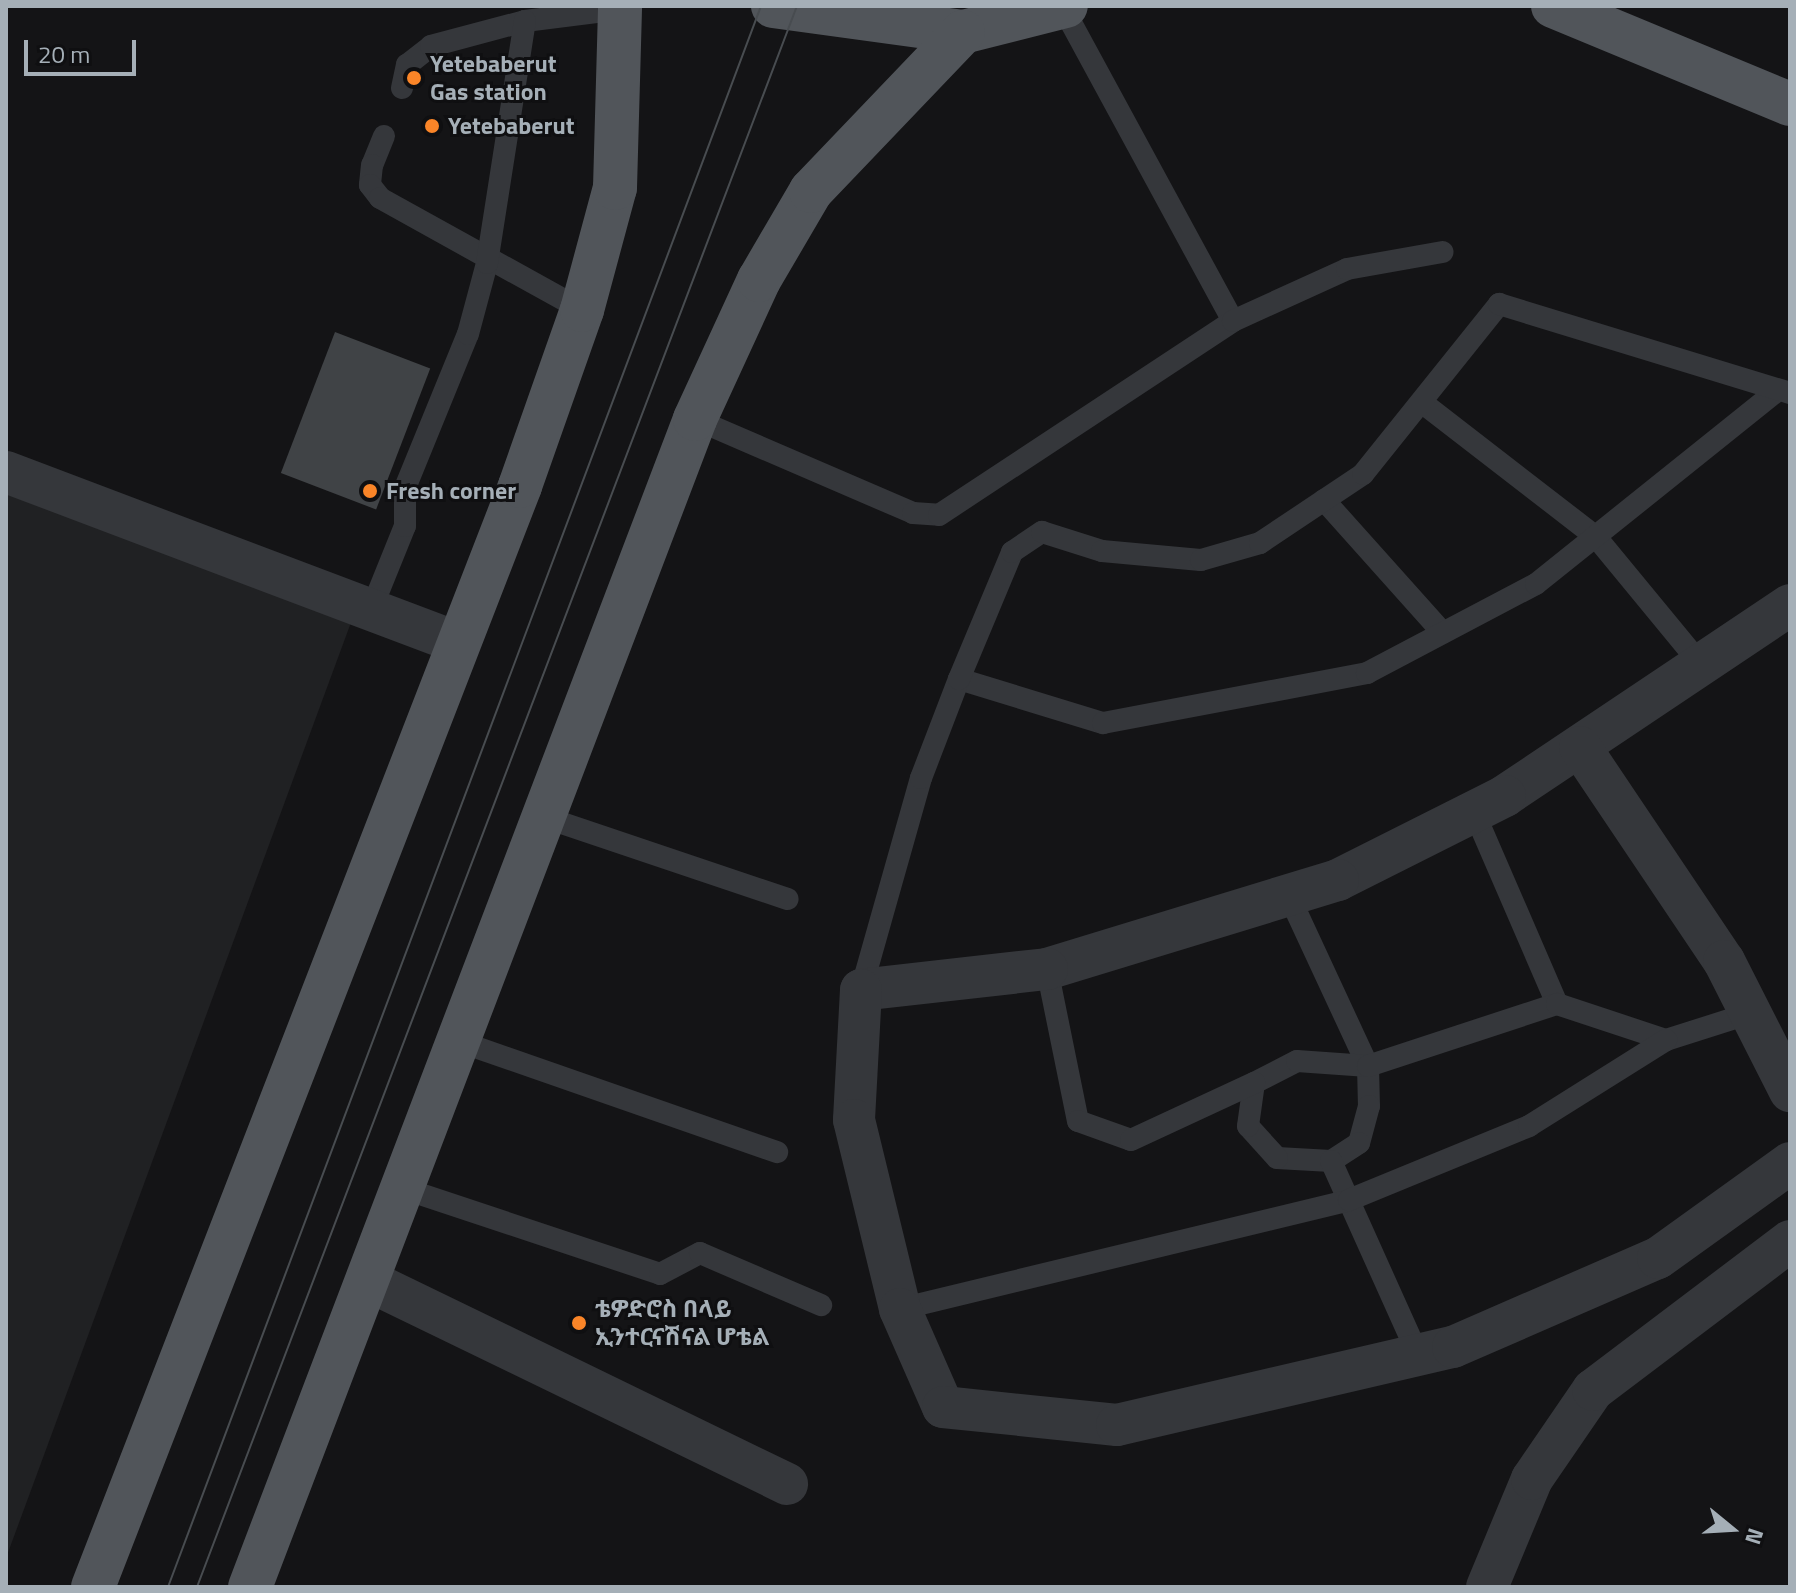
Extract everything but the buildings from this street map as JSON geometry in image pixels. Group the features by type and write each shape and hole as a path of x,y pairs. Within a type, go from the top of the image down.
{"main road":[{"path":"773,6 963,32 1065,7"},
{"path":"1553,6 1790,104"},
{"path":"93,1587 458,643 582,310 615,188 620,7"},
{"path":"250,1587 695,419 759,280 811,191 963,32"}],"street":[{"path":"6,472 458,643"},
{"path":"1790,605 1703,667 1474,812 1338,880 1047,969 861,990 854,1120 900,1309 943,1407 1117,1425 1418,1355 1658,1258 1790,1163"},
{"path":"1580,747 1724,961 1790,1091"},
{"path":"1487,1587 1532,1479 1593,1390 1790,1241"},
{"path":"367,1280 787,1484"}],"lane":[{"path":"402,88 415,55 525,21 620,7"},
{"path":"1065,7 1233,321"},
{"path":"371,610 405,526 405,488 468,334 487,263 525,21"},
{"path":"384,136 372,165 370,185 380,198 487,263 582,310"},
{"path":"695,419 913,513 939,515 960,508 1233,321 1347,269 1442,252"},
{"path":"861,990 921,778 959,679 1012,552 1042,532 1102,551 1201,560 1260,543 1363,474 1424,404 1499,304 1784,392"},
{"path":"959,679 1103,723 1367,673 1536,584 1784,392"},
{"path":"1424,404 1596,537 1703,667"},
{"path":"1324,500 1443,633"},
{"path":"1474,812 1557,1004"},
{"path":"544,817 788,899"},
{"path":"1254,1083 1248,1126 1277,1158 1331,1161 1359,1143 1369,1106 1368,1066 1289,896"},
{"path":"1047,969 1078,1121 1131,1140 1297,1061 1368,1066 1557,1004 1666,1040"},
{"path":"900,1309 1349,1200 1529,1126 1666,1040 1751,1013"},
{"path":"458,1041 777,1152"},
{"path":"1331,1161 1418,1355"},
{"path":"402,1188 660,1274 700,1253 821,1305"}],"shaded area":[{"path":"6,494 353,617 6,1558"}],"tram line":[{"path":"168,1587 761,6"},
{"path":"197,1587 797,6"}],"place":[{"name":"Yetebaberut Gas station","path":"414,78"},
{"name":"Yetebaberut","path":"432,126"},
{"name":"Fresh corner","path":"370,491"},
{"name":"ቴዎድሮስ በላይ ኢንተርናሽናል ሆቴል","path":"579,1323"}]}
